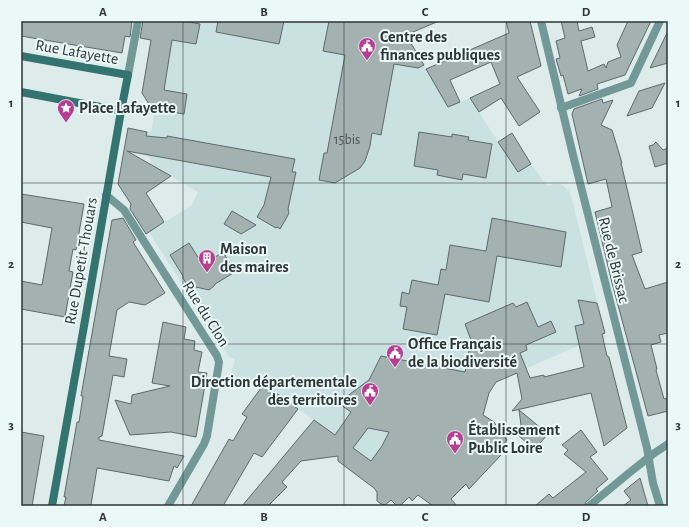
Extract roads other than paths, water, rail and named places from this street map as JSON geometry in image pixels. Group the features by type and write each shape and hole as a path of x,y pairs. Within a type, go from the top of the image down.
{"street":[{"name":"Rue Dupetit-Thouars","path":"52,506 138,21"},
{"name":"Rue de Brissac","path":"541,21 561,108 647,448 653,483 660,506"},
{"path":"561,108 631,83 660,21"},
{"name":"Rue Lafayette","path":"21,56 128,75"},
{"path":"21,92 121,111"},
{"name":"Rue du Clon","path":"106,195 124,210 217,356 219,362 207,436 204,444 168,506"},
{"path":"589,506 648,458 668,444"}],"place":[{"name":"Centre des finances publiques","path":"367,61"},
{"name":"Place Lafayette","path":"66,123"},
{"name":"Maison des maires","path":"207,273"},
{"name":"Office Français de la biodiversité","path":"395,368"},
{"name":"Direction départementale des territoires","path":"370,406"},
{"name":"Établissement Public Loire","path":"455,454"}]}
